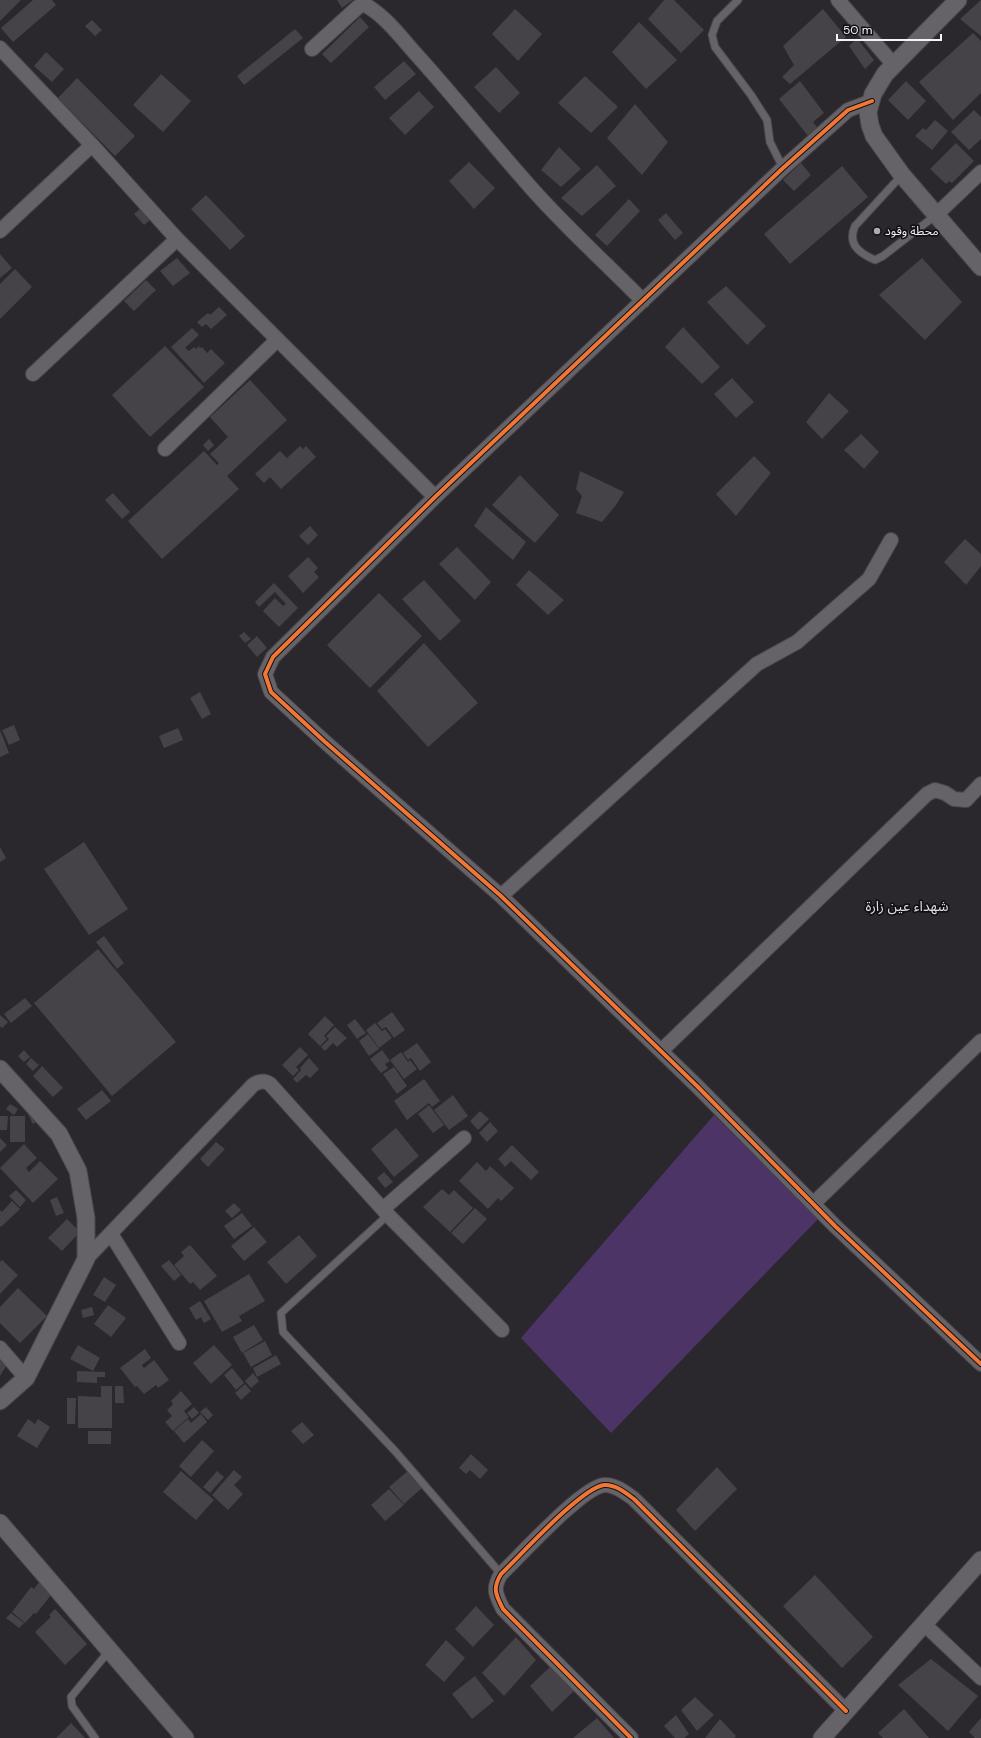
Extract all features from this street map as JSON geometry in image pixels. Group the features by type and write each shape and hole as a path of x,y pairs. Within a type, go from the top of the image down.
{"street":[{"path":"838,0 893,64"},
{"path":"958,0 893,64 877,85 868,112 870,125 874,136 902,175 981,267"},
{"path":"312,49 358,6 364,4 370,8 393,29 430,69 527,183 572,231 643,301"},
{"path":"0,48 92,145 176,239 435,497"},
{"path":"872,101 848,110 783,168 435,497 272,658 265,674 271,692 324,741 501,896 661,1051 813,1204 981,1364"},
{"path":"0,230 92,145"},
{"path":"936,215 981,172"},
{"path":"33,374 176,239"},
{"path":"165,449 277,340"},
{"path":"501,896 757,664 797,642 869,579 891,540"},
{"path":"661,1051 927,794 935,790 945,793 954,799 966,800 981,784"},
{"path":"813,1204 981,1041"},
{"path":"0,1069 59,1134 78,1170 86,1218 86,1259"},
{"path":"0,1401 26,1378 86,1259 253,1085 259,1081 270,1084 385,1212 502,1330"},
{"path":"385,1212 464,1138"},
{"path":"111,1234 179,1343"},
{"path":"0,1348 26,1378"},
{"path":"631,1738 503,1609 496,1594 496,1583 502,1574 578,1498 604,1485 616,1488 634,1499 846,1711"},
{"path":"0,1523 185,1738"},
{"path":"822,1738 981,1560"},
{"path":"924,1624 981,1678"}],"lane":[{"path":"738,0 717,21 712,35 716,47 751,95 767,120 770,142 783,168"},
{"path":"902,175 855,226 851,234 853,243 867,256 875,260 883,256 936,215"},
{"path":"385,1212 281,1313 283,1332 395,1451 502,1574"},
{"path":"96,1738 72,1706 71,1697 109,1651"}],"shaded area":[{"path":"714,1115 818,1219 611,1433 521,1338"}],"building":[{"path":"0,0 21,0 0,21"},
{"path":"33,0 52,0 56,5 13,42 1,28"},
{"path":"337,0 353,0 342,8"},
{"path":"664,0 674,0 704,30 681,53 648,19"},
{"path":"981,0 981,36 960,19"},
{"path":"515,9 542,34 518,61 492,34"},
{"path":"823,9 846,37 790,84 782,77 794,65 783,46"},
{"path":"360,17 369,27 331,63 322,54"},
{"path":"92,20 102,30 95,36 85,26"},
{"path":"639,22 677,60 646,89 612,52"},
{"path":"295,29 303,38 244,85 237,76"},
{"path":"973,33 981,41 981,93 953,120 919,82"},
{"path":"857,38 874,60 865,69 849,46"},
{"path":"46,52 64,69 52,82 34,66"},
{"path":"404,61 416,74 385,100 374,87"},
{"path":"496,67 520,93 499,113 474,87"},
{"path":"161,74 191,101 163,132 133,105"},
{"path":"585,76 618,107 591,133 558,103"},
{"path":"77,78 135,136 115,156 58,98"},
{"path":"800,81 824,113 813,122 817,127 808,136 779,99"},
{"path":"906,81 926,101 908,120 888,100"},
{"path":"419,91 434,107 405,135 389,118"},
{"path":"635,104 668,142 642,175 607,138"},
{"path":"974,110 981,117 981,139 969,150 951,132"},
{"path":"935,120 948,131 932,150 915,136 923,128 926,130"},
{"path":"956,143 974,161 952,183 949,181 946,184 930,169"},
{"path":"559,147 581,169 561,187 541,170"},
{"path":"469,162 495,188 474,209 449,181"},
{"path":"801,163 811,175 794,191 783,180"},
{"path":"597,165 616,186 582,216 561,198"},
{"path":"842,166 868,197 790,264 764,234"},
{"path":"206,195 245,236 230,250 191,209"},
{"path":"629,199 640,211 607,246 595,235"},
{"path":"140,209 150,220 144,225 134,214"},
{"path":"666,213 683,233 675,240 658,220"},
{"path":"0,254 12,268 0,278"},
{"path":"177,258 190,273 173,286 160,271"},
{"path":"922,258 962,302 925,340 879,295"},
{"path":"15,269 32,287 0,319 0,284"},
{"path":"146,280 156,290 134,311 124,301"},
{"path":"726,286 766,326 747,345 707,302"},
{"path":"219,307 227,315 211,329 206,324 202,327 197,322 208,313 210,315"},
{"path":"683,327 720,367 702,384 665,347"},
{"path":"192,328 199,335 185,348 189,351 194,347 196,349 199,346 200,348 202,347 207,353 211,349 225,363 204,383 171,347"},
{"path":"165,346 204,387 150,437 112,395"},
{"path":"732,378 754,402 736,418 714,394"},
{"path":"250,380 287,420 227,476 239,489 162,559 128,521 204,451 217,465 219,463 210,454 228,437 210,417"},
{"path":"829,393 849,411 822,439 806,422"},
{"path":"861,434 879,452 864,469 844,450"},
{"path":"209,439 214,445 208,451 203,445"},
{"path":"300,446 303,449 306,446 316,457 281,489 270,477 264,483 255,474 280,451 287,458"},
{"path":"754,456 771,473 736,516 716,494"},
{"path":"580,471 624,492 616,505 602,522 576,513 582,496 576,489"},
{"path":"520,475 559,515 535,543 492,505"},
{"path":"113,493 130,512 122,519 105,500"},
{"path":"486,507 526,542 513,560 474,526"},
{"path":"310,526 318,535 308,545 299,536"},
{"path":"965,539 981,554 981,566 966,585 944,562"},
{"path":"457,547 491,582 475,600 439,564"},
{"path":"308,557 318,568 314,572 319,577 303,593 288,576"},
{"path":"529,570 564,600 548,615 516,585"},
{"path":"424,580 461,621 440,641 402,599"},
{"path":"274,583 298,608 279,627 263,611 275,598 283,606 286,604 275,592 259,607 255,602"},
{"path":"379,593 422,636 370,688 327,645"},
{"path":"244,632 251,639 245,643 239,636"},
{"path":"257,636 267,648 257,657 247,645"},
{"path":"424,643 478,703 428,747 377,691"},
{"path":"200,692 211,714 202,719 190,698"},
{"path":"14,725 20,740 9,745 2,730"},
{"path":"178,728 183,740 164,748 159,736"},
{"path":"0,730 9,753 0,757"},
{"path":"84,842 128,909 89,935 44,869"},
{"path":"0,847 6,858 0,862"},
{"path":"104,936 124,963 117,969 96,942"},
{"path":"98,949 176,1042 112,1096 34,1003"},
{"path":"25,998 32,1006 11,1023 4,1014"},
{"path":"392,1012 405,1030 394,1038 386,1027 382,1029 377,1023"},
{"path":"0,1015 8,1022 2,1028 0,1026"},
{"path":"325,1016 334,1025 324,1036 327,1039 320,1046 308,1034"},
{"path":"355,1019 366,1033 357,1039 347,1025"},
{"path":"375,1023 382,1031 385,1029 392,1038 379,1048 366,1030"},
{"path":"335,1027 347,1038 337,1047 333,1043 325,1051 321,1047 329,1039 326,1036"},
{"path":"368,1034 379,1049 369,1056 359,1041"},
{"path":"417,1043 431,1062 420,1071 411,1058 408,1060 403,1053"},
{"path":"300,1047 308,1055 296,1067 299,1070 293,1076 282,1065"},
{"path":"24,1050 30,1057 24,1062 18,1056"},
{"path":"382,1050 390,1061 385,1064 388,1068 381,1073 370,1059"},
{"path":"401,1052 408,1062 410,1060 417,1069 404,1079 390,1060"},
{"path":"31,1058 39,1065 33,1071 26,1064"},
{"path":"309,1058 319,1069 310,1078 306,1075 297,1083 293,1079"},
{"path":"42,1066 63,1088 53,1097 33,1076"},
{"path":"394,1067 407,1086 397,1094 383,1074"},
{"path":"424,1079 440,1101 432,1107 429,1103 407,1120 394,1101"},
{"path":"102,1090 111,1101 86,1120 77,1109"},
{"path":"453,1095 468,1116 449,1130 434,1110"},
{"path":"10,1104 18,1109 14,1115 6,1109"},
{"path":"429,1105 444,1125 433,1133 418,1114"},
{"path":"32,1110 38,1121 33,1124 27,1112"},
{"path":"480,1111 489,1119 478,1130 470,1121"},
{"path":"0,1116 8,1116 7,1130 0,1130"},
{"path":"10,1116 25,1116 25,1142 10,1142"},
{"path":"490,1122 498,1131 487,1142 479,1133"},
{"path":"396,1128 419,1156 394,1177 371,1149"},
{"path":"0,1138 7,1145 0,1152"},
{"path":"216,1142 225,1149 208,1167 200,1159"},
{"path":"24,1144 37,1158 26,1168 29,1172 40,1161 58,1179 33,1203 0,1168"},
{"path":"512,1145 539,1172 531,1180 511,1161 505,1167 498,1159"},
{"path":"477,1162 486,1171 490,1166 514,1188 501,1201 498,1198 488,1209 459,1181"},
{"path":"384,1172 393,1182 385,1188 377,1178"},
{"path":"442,1189 449,1195 454,1190 473,1208 450,1232 423,1207"},
{"path":"16,1190 26,1200 20,1207 9,1196"},
{"path":"57,1197 64,1213 56,1216 50,1200"},
{"path":"12,1201 20,1209 1,1227 0,1210 2,1212"},
{"path":"234,1203 241,1210 232,1218 225,1211"},
{"path":"475,1208 487,1219 463,1244 451,1233"},
{"path":"242,1213 252,1226 234,1239 224,1226"},
{"path":"67,1219 80,1232 62,1251 48,1238"},
{"path":"254,1227 267,1242 244,1261 231,1246"},
{"path":"299,1235 317,1256 286,1284 267,1262"},
{"path":"190,1245 217,1276 200,1290 193,1282 190,1284 174,1265 184,1256 181,1252"},
{"path":"2,1260 18,1275 0,1294 0,1262"},
{"path":"169,1260 181,1275 174,1281 161,1266"},
{"path":"249,1274 265,1301 239,1316 242,1321 222,1332 204,1301"},
{"path":"104,1277 116,1285 105,1302 93,1295"},
{"path":"18,1288 47,1316 20,1343 0,1323 0,1307"},
{"path":"200,1301 211,1319 204,1323 201,1317 196,1320 189,1308"},
{"path":"108,1305 126,1318 111,1337 94,1324"},
{"path":"92,1307 94,1315 83,1318 81,1310"},
{"path":"254,1325 263,1340 242,1353 233,1337"},
{"path":"265,1341 272,1355 251,1367 243,1353"},
{"path":"78,1345 100,1358 93,1371 70,1359"},
{"path":"214,1345 232,1365 211,1384 193,1363"},
{"path":"145,1349 151,1358 142,1365 144,1368 154,1360 169,1380 158,1388 156,1385 144,1394 137,1386 135,1387 120,1368"},
{"path":"276,1355 281,1364 257,1377 253,1368"},
{"path":"0,1360 6,1366 0,1376"},
{"path":"232,1368 244,1383 236,1390 224,1375"},
{"path":"77,1371 105,1372 105,1377 97,1377 97,1383 77,1382"},
{"path":"253,1373 259,1381 251,1388 245,1381"},
{"path":"245,1384 251,1391 241,1400 235,1393"},
{"path":"101,1386 112,1386 112,1428 78,1428 78,1396 101,1397"},
{"path":"115,1386 123,1386 124,1403 115,1403"},
{"path":"181,1391 192,1404 184,1411 189,1417 173,1431 165,1422 172,1416 167,1410 173,1404 171,1401"},
{"path":"67,1398 76,1398 75,1424 67,1424"},
{"path":"194,1407 199,1413 192,1419 187,1413"},
{"path":"206,1407 213,1415 208,1420 200,1412"},
{"path":"201,1414 207,1422 184,1443 174,1431 188,1419 191,1423"},
{"path":"28,1419 35,1424 38,1419 50,1427 37,1448 17,1436"},
{"path":"302,1422 314,1435 303,1444 291,1431"},
{"path":"88,1431 111,1431 111,1444 88,1444"},
{"path":"202,1440 214,1451 191,1477 179,1466"},
{"path":"471,1454 488,1470 480,1479 470,1470 466,1474 459,1468"},
{"path":"717,1467 737,1489 695,1531 676,1510"},
{"path":"234,1470 242,1477 234,1485 243,1494 228,1510 212,1495"},
{"path":"409,1470 423,1487 404,1504 389,1487"},
{"path":"181,1471 214,1500 196,1520 163,1492"},
{"path":"217,1471 224,1477 210,1493 203,1487"},
{"path":"389,1489 404,1505 385,1521 371,1505"},
{"path":"815,1575 873,1637 842,1668 783,1606"},
{"path":"40,1581 51,1589 48,1593 51,1595 36,1614 34,1613 25,1623 12,1612 31,1587 34,1589"},
{"path":"476,1606 494,1625 473,1647 455,1629"},
{"path":"55,1609 87,1644 65,1665 35,1632 51,1617 49,1615"},
{"path":"11,1613 24,1623 19,1628 6,1618"},
{"path":"516,1637 536,1660 504,1696 482,1673"},
{"path":"446,1640 465,1658 444,1682 425,1665"},
{"path":"931,1659 978,1696 948,1731 898,1685"},
{"path":"553,1664 576,1689 552,1712 530,1686"},
{"path":"475,1676 494,1701 472,1719 452,1694"},
{"path":"695,1697 714,1715 697,1731 681,1710"},
{"path":"904,1709 929,1738 883,1738 878,1733"},
{"path":"676,1715 689,1734 684,1738 675,1738 664,1726"},
{"path":"597,1718 614,1738 573,1738"},
{"path":"981,1718 981,1738 975,1738 969,1732"},
{"path":"720,1719 736,1736 734,1738 705,1738"},
{"path":"71,1723 85,1738 56,1738"}],"cycle path":[{"path":"872,101 848,110 783,168 435,497 273,657 265,674 271,692 324,741 501,896 697,1086 835,1226 981,1364"},
{"path":"631,1738 503,1609 496,1592 498,1579 501,1574 551,1524 581,1498 594,1489 604,1485 616,1487 634,1499 846,1711"}],"place":[{"name":"محطة وقود","path":"877,231"}],"district":[{"name":"شهداء عين زارة","path":"907,906"}]}
